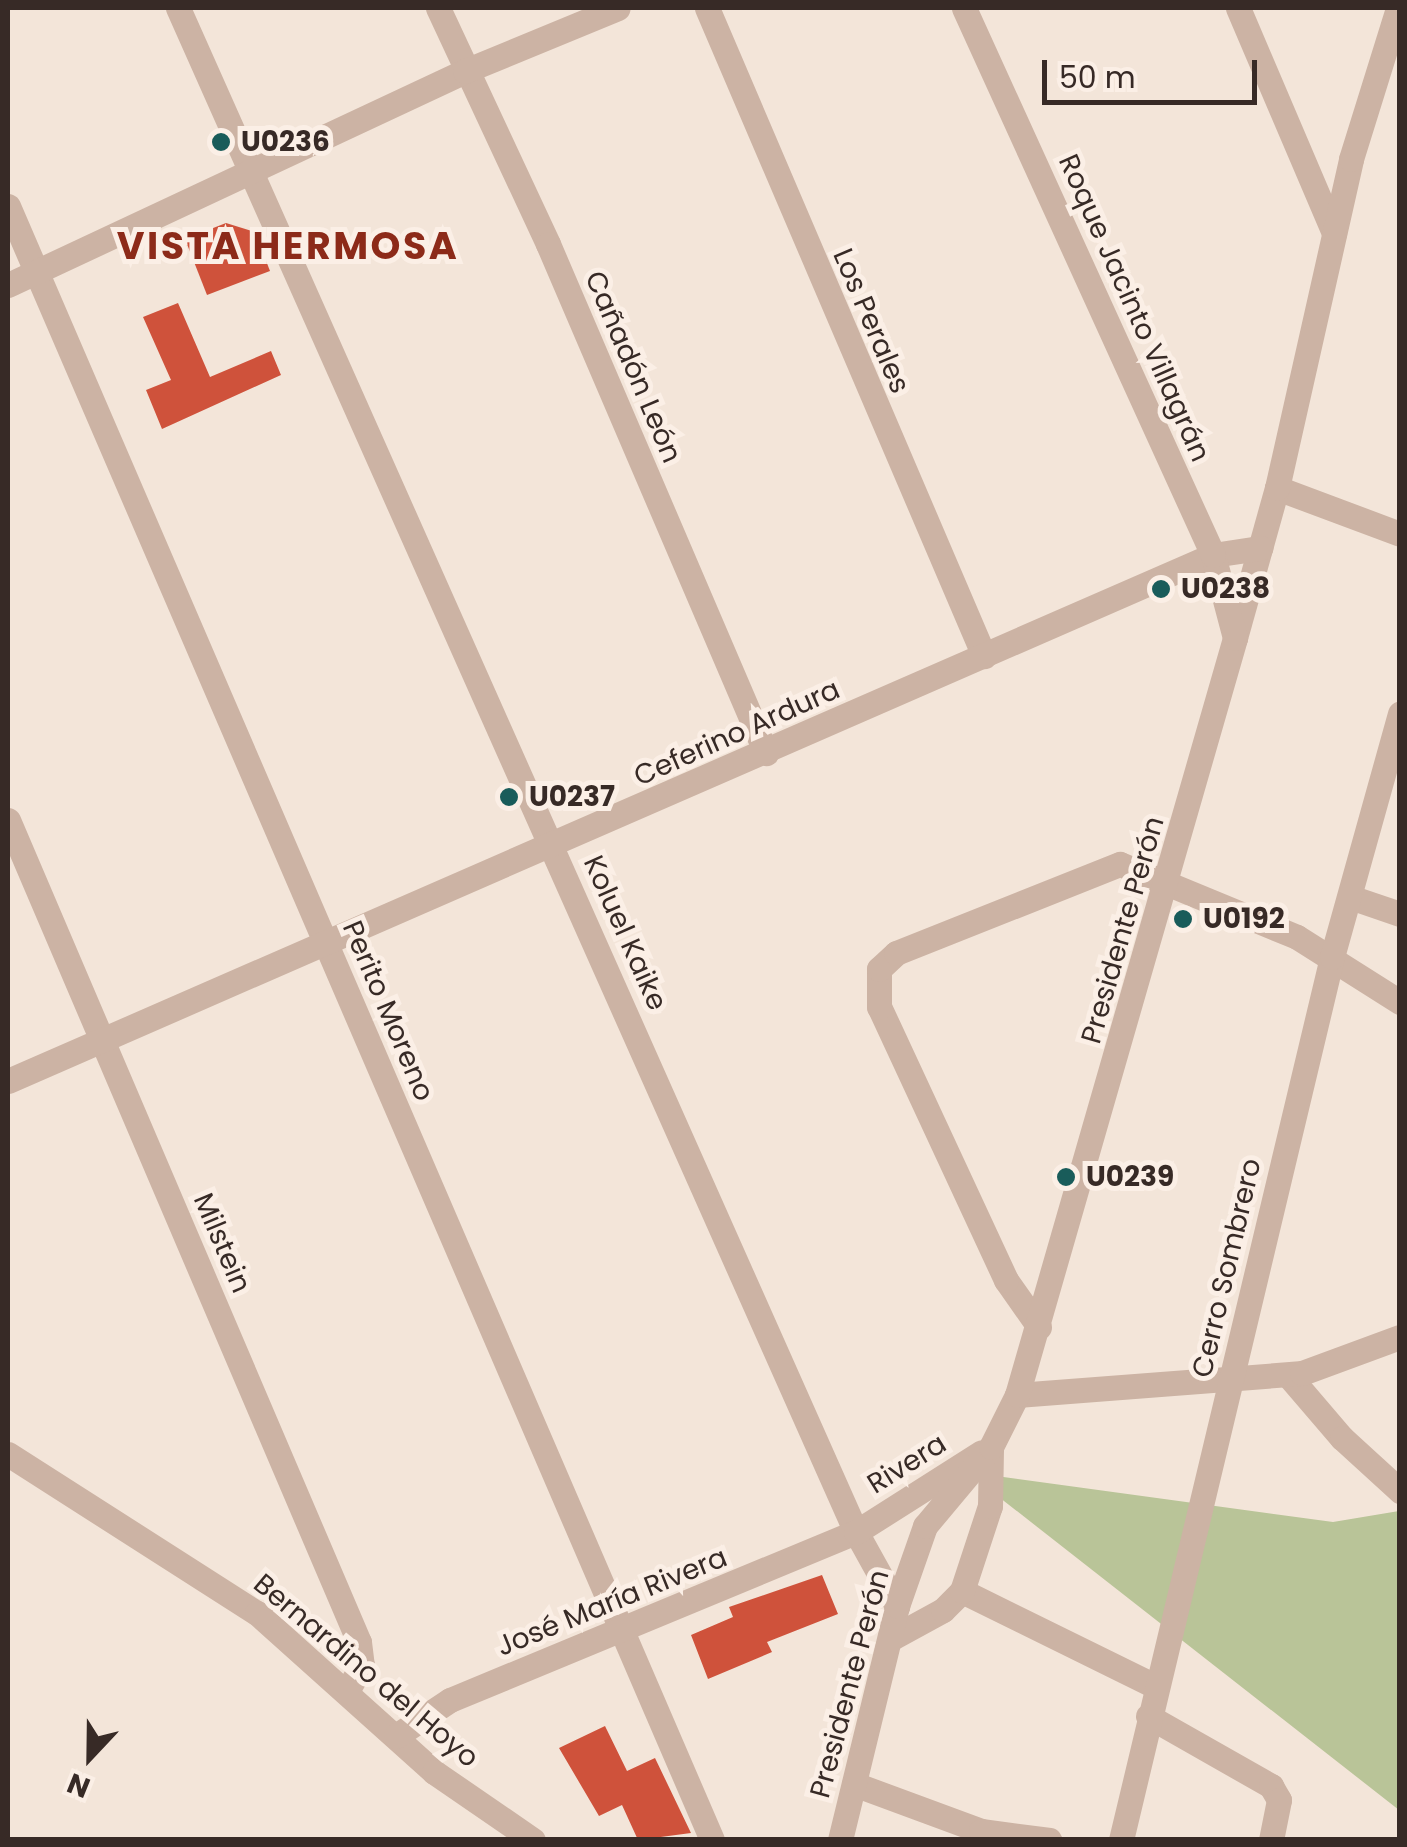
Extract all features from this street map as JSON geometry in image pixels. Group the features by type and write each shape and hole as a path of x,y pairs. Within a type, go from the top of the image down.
{"street":[{"name":"Koluel Kaike","path":"178,8 856,1532 898,1606"},
{"name":"Cañadón León","path":"438,8 548,244 766,753"},
{"path":"8,284 465,71 618,8"},
{"name":"Los Perales","path":"706,8 984,656"},
{"name":"Roque Jacinto Villagrán","path":"964,8 1213,555 1235,638"},
{"path":"1238,8 1334,233"},
{"name":"Presidente Perón","path":"840,1840 898,1606 925,1526 991,1447 1017,1394 1039,1327 1277,488 1334,233 1398,8"},
{"name":"Perito Moreno","path":"8,206 712,1840"},
{"path":"1277,488 1400,534"},
{"name":"Ceferino Ardura","path":"8,1080 105,1042 326,941 554,847 1213,555 1260,548"},
{"name":"Cerro Sombrero","path":"1122,1840 1155,1686 1332,957 1353,898 1400,713"},
{"name":"Milstein","path":"10,831 105,1042 359,1642 362,1665 348,1691"},
{"path":"1039,1327 1006,1280 879,1007 879,969 896,952 1120,864 1332,957 1400,1002"},
{"path":"1353,898 1400,914"},
{"path":"1017,1394 1288,1375 1366,1354 1400,1337"},
{"path":"1288,1375 1342,1438 1400,1490"},
{"path":"890,1639 943,1610 962,1591 990,1506 991,1447"},
{"name":"Rivera","path":"856,1532 991,1447"},
{"name":"Bernardino del Hoyo","path":"8,1454 257,1613 434,1772 533,1840"},
{"name":"José María Rivera","path":"396,1736 450,1700 621,1633 856,1532"},
{"path":"962,1591 1155,1686"},
{"path":"1148,1716 1271,1786 1279,1800 1271,1840"},
{"path":"854,1784 981,1830 1049,1840"}],"green space":[{"path":"967,1472 1333,1522 1399,1511 1399,1810"}],"building":[{"path":"226,223 255,232 270,271 207,295 185,239"},
{"path":"178,303 210,377 271,351 281,375 162,429 146,390 171,380 143,317"},
{"path":"822,1575 838,1614 767,1642 772,1652 708,1679 691,1635 733,1617 729,1607"},
{"path":"605,1726 627,1771 655,1758 691,1833 638,1840 622,1805 599,1816 559,1748"}],"place":[{"name":"U0236","path":"221,142"},
{"name":"U0238","path":"1161,589"},
{"name":"U0237","path":"509,797"},
{"name":"U0192","path":"1183,919"},
{"name":"U0239","path":"1066,1177"}],"district":[{"name":"VISTA HERMOSA","path":"288,246"}]}
